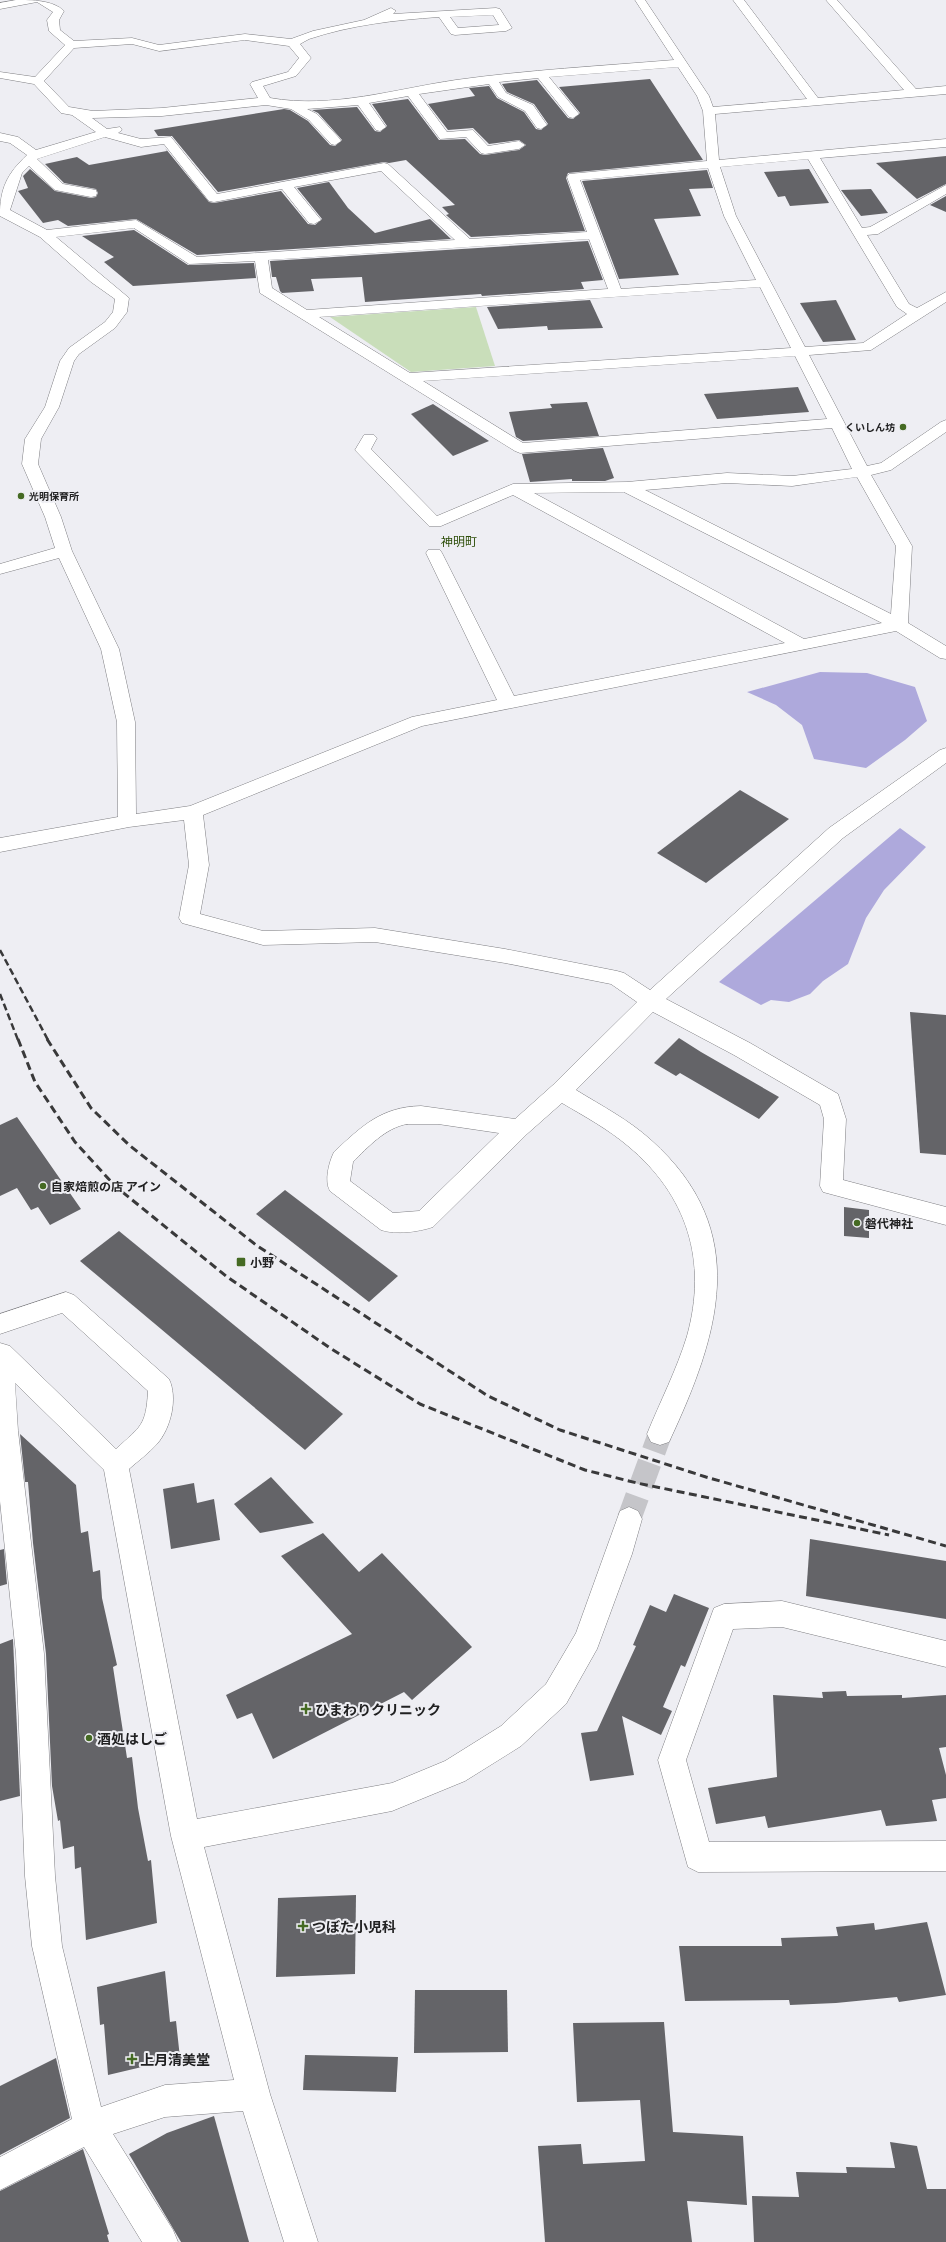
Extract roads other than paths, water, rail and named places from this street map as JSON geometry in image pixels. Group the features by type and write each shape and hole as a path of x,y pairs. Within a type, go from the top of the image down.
{"street":[{"path":"0,6 34,0"},
{"path":"41,0 58,11 53,20 55,31 71,45"},
{"path":"640,0 703,96 709,111 713,165 730,216 766,283 836,423 904,546 900,625"},
{"path":"738,0 815,102"},
{"path":"831,0 913,93"},
{"path":"380,19 398,6"},
{"path":"38,81 71,45 132,41 159,48 245,38 293,43 304,36 380,19 408,15 443,15 496,11 506,28 456,32 443,15"},
{"path":"266,101 256,84 292,74 304,58 293,43"},
{"path":"0,75 38,81 65,110 93,115 162,112 266,101 294,106 361,101 456,84 541,74 682,63"},
{"path":"541,74 573,114"},
{"path":"492,80 502,95 529,108 542,125"},
{"path":"709,111 946,90"},
{"path":"412,93 444,136 469,133 485,150 519,145"},
{"path":"361,101 380,127"},
{"path":"294,106 313,118 335,141"},
{"path":"76,112 106,134 141,143 167,140 214,198 384,167 466,243"},
{"path":"129,821 127,815 126,722 110,649 64,551 53,517 30,464 33,439 52,407 67,361 74,351 110,325 120,312 122,298 96,279 45,234 1,212 16,172 32,158 106,134 162,112"},
{"path":"0,137 14,140 59,186 91,193"},
{"path":"616,294 573,177 946,143"},
{"path":"812,156 904,308 917,314"},
{"path":"285,185 314,220"},
{"path":"859,232 873,231 946,189"},
{"path":"45,234 136,224 194,261 594,235"},
{"path":"261,256 265,290 520,448 836,423"},
{"path":"305,314 766,283"},
{"path":"408,378 866,347 946,296"},
{"path":"369,438 363,450 435,523 513,489 627,487 727,478 792,481 862,472 886,467 946,425"},
{"path":"930,436 946,444"},
{"path":"627,487 900,625 946,654"},
{"path":"513,489 802,645"},
{"path":"0,569 64,551"},
{"path":"434,553 508,703"},
{"path":"0,845 129,821 193,812 418,721 900,625"},
{"path":"519,1128 421,1115 396,1117 367,1135 342,1158 338,1185 389,1223 425,1220 519,1128 561,1091 651,1001 747,912 836,834 946,754"},
{"path":"193,812 199,865 189,918 263,938 375,935 505,956 617,978 651,1001 742,1049 830,1100 835,1119 831,1186 946,1216"},
{"path":"561,1091 628,1134 662,1164 678,1184 700,1231 706,1255 708,1288 700,1330 660,1434"},
{"path":"0,1324 66,1302 160,1387 159,1415 150,1435 116,1465"},
{"path":"0,1353 116,1465 186,1836 254,2094 301,2242"},
{"path":"0,1353 5,1431 30,1654 40,1876 47,1946 90,2127 161,2242"},
{"path":"186,1836 392,1797 455,1771 511,1736 556,1694 587,1640 619,1554 629,1519"},
{"path":"946,1654 782,1614 724,1617 672,1760 698,1857 946,1856"},
{"path":"0,2174 90,2127 165,2101 254,2094"}],"tunnel":[{"path":"629,1519 660,1434"}],"railway":[{"path":"0,950 48,1040"},
{"path":"0,994 18,1040"},
{"path":"18,1039 35,1082 75,1142 115,1186 226,1276 330,1348 420,1404 585,1470 637,1483 889,1535"},
{"path":"47,1039 91,1108 129,1145 256,1245 488,1396 560,1430 706,1477 946,1546"}],"place":[{"name":"くいしん坊","path":"903,427"},
{"name":"光明保育所","path":"21,496"},
{"name":"自家焙煎の店 アイン","path":"43,1186"},
{"name":"磐代神社","path":"857,1223"},
{"name":"小野","path":"241,1262"},
{"name":"ひまわりクリニック","path":"306,1709"},
{"name":"酒処はしご","path":"89,1738"},
{"name":"つぼた小児科","path":"303,1926"},
{"name":"上月清美堂","path":"132,2059"}],"district":[{"name":"神明町","path":"459,541"}]}
